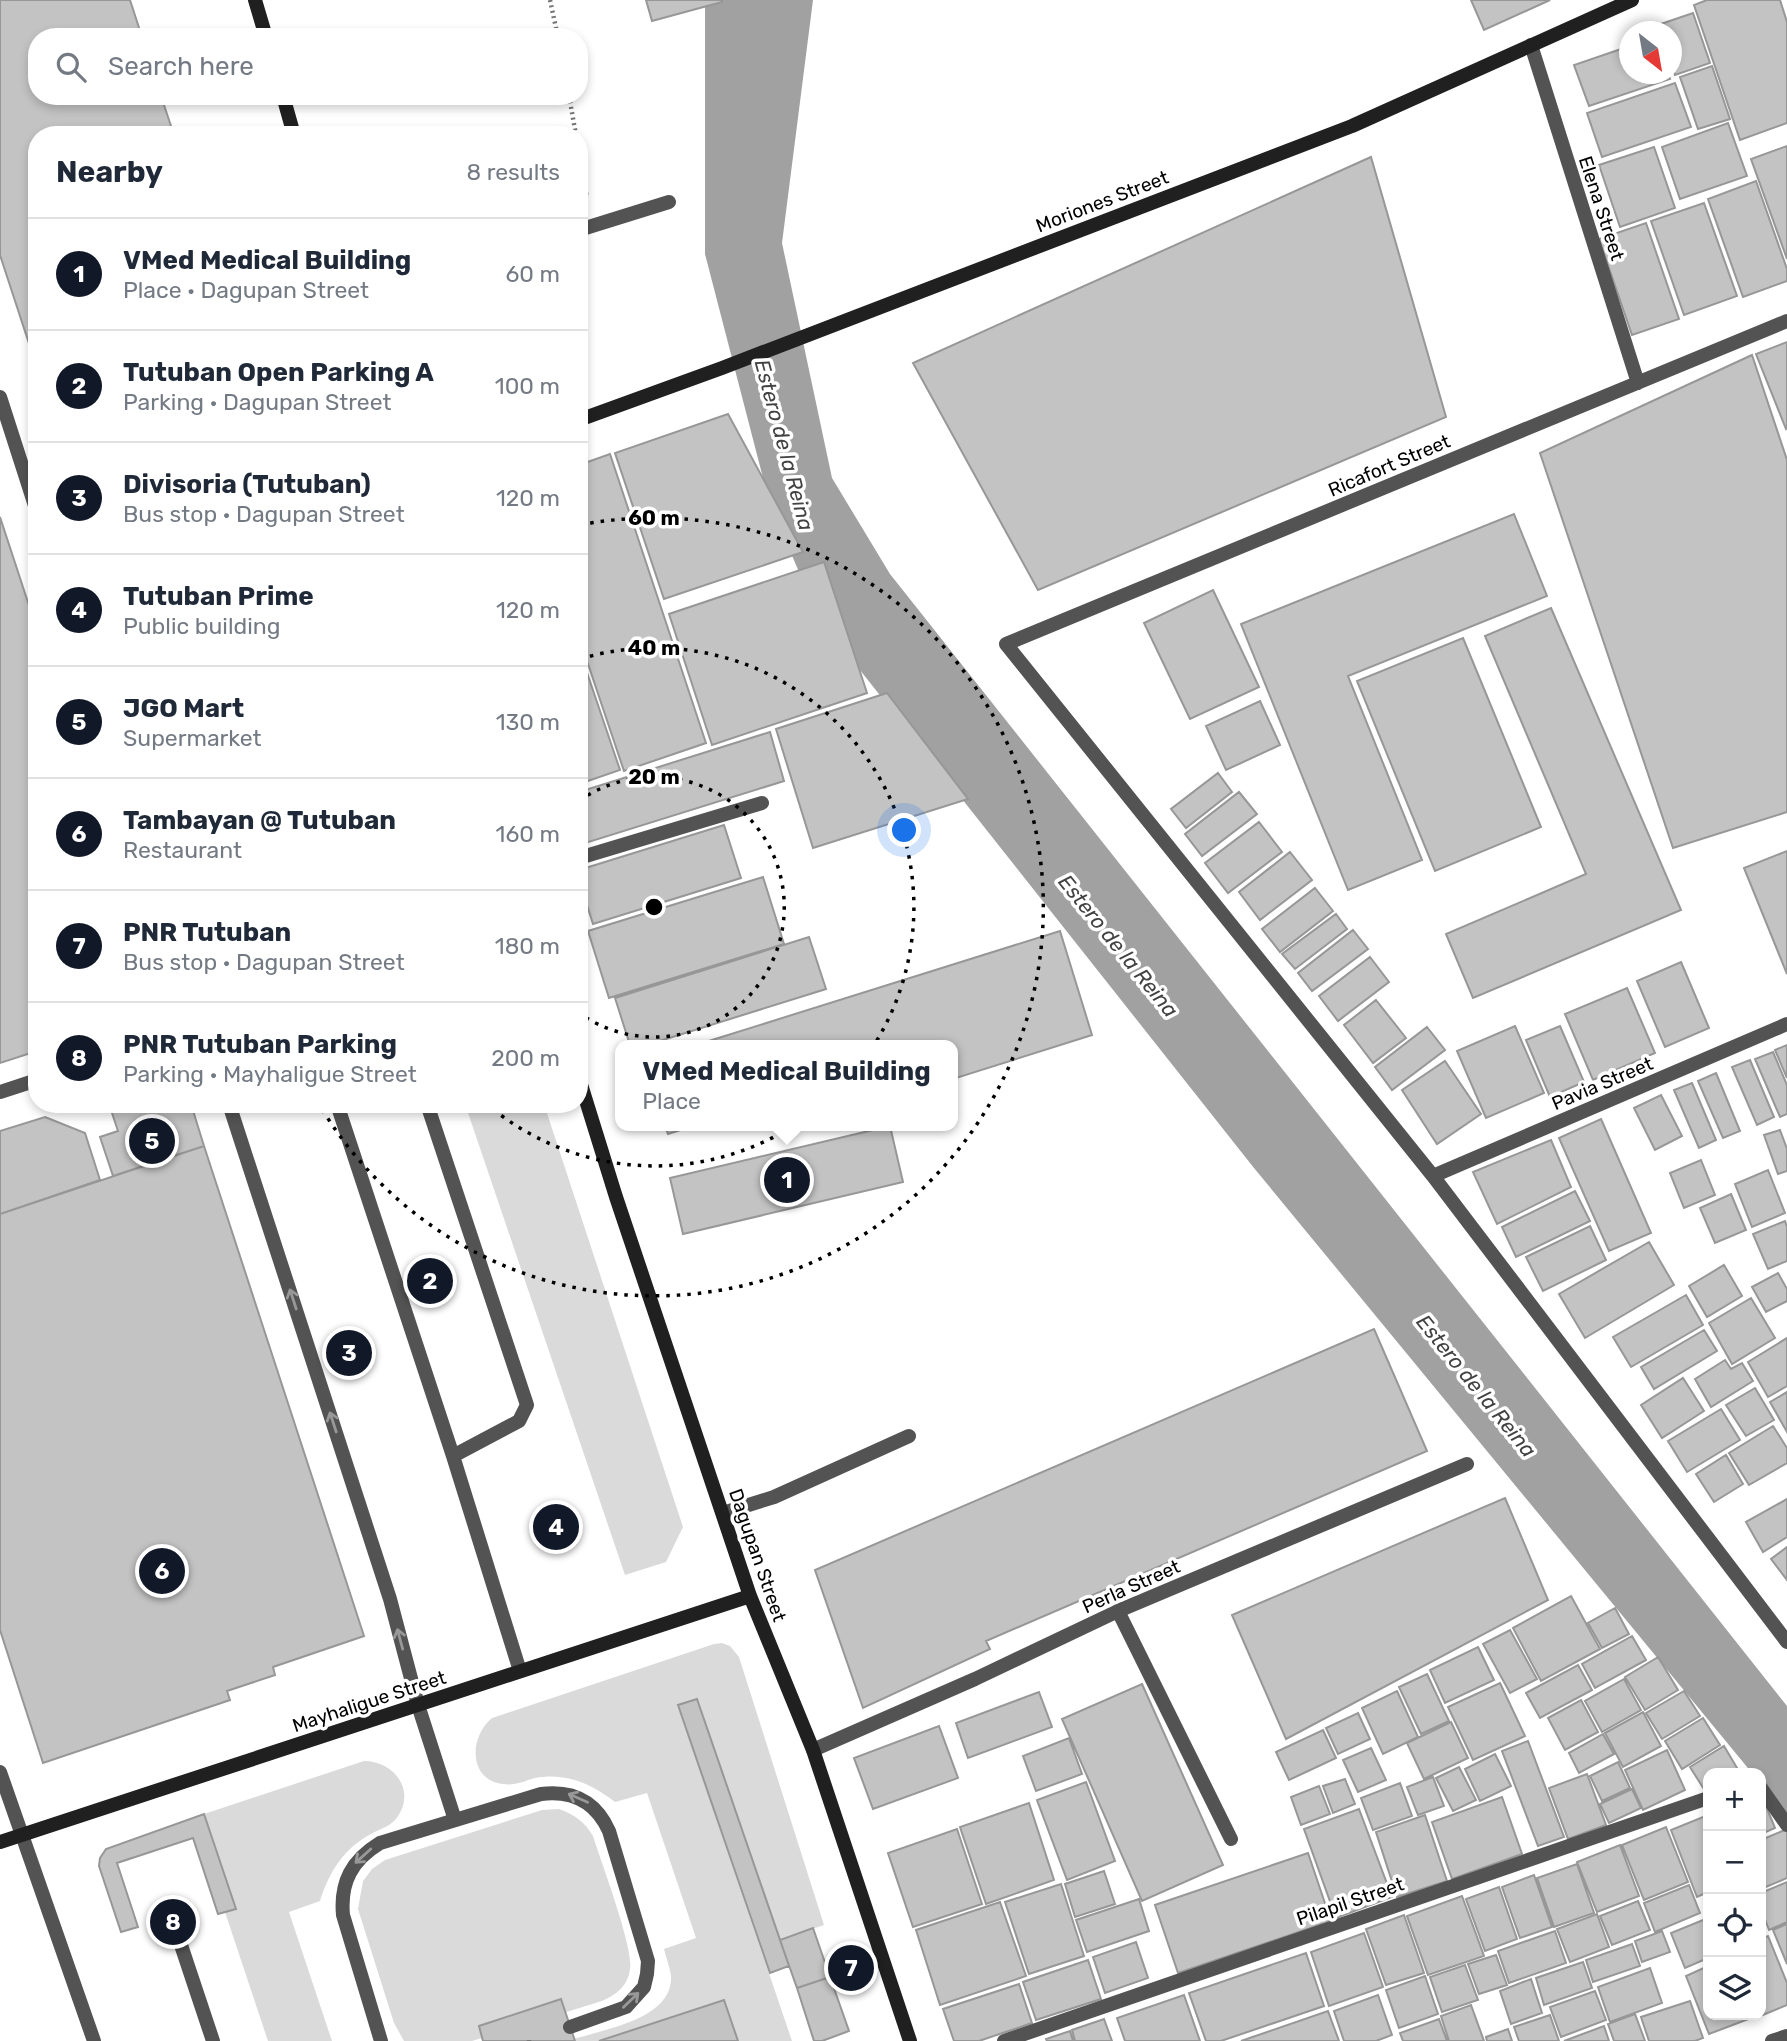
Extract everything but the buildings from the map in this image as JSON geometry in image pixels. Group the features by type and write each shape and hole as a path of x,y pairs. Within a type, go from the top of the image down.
{"street":[{"path":"255,0 263,28"},
{"name":"Moriones Street","path":"588,417 722,368 1352,126 1632,0"},
{"name":"Elena Street","path":"1531,45 1638,383"},
{"path":"286,105 291,126"},
{"path":"588,227 669,202"},
{"name":"Ricafort Street","path":"1433,1176 1006,645 1787,321"},
{"path":"0,397 28,484"},
{"path":"588,855 762,803"},
{"name":"Pavia Street","path":"1433,1176 1787,1024"},
{"path":"0,1092 28,1083"},
{"name":"Dagupan Street","path":"588,1107 750,1596 813,1750 909,2041"},
{"path":"232,1113 381,1573 418,1705 455,1820"},
{"path":"340,1113 453,1456 520,1671"},
{"path":"429,1113 527,1405 519,1421 453,1456"},
{"path":"1433,1176 1787,1642"},
{"path":"723,1513 774,1497 909,1436"},
{"name":"Perla Street","path":"813,1750 975,1679 1118,1611 1467,1464"},
{"name":"Mayhaligue Street","path":"0,1842 750,1596"},
{"path":"1118,1611 1231,1839"},
{"path":"0,1772 94,2041"},
{"path":"382,2041 343,1915 344,1886 348,1872 357,1860 380,1843 541,1794 556,1792 583,1799 603,1818 648,1961 643,1987 626,2007 570,2027"},
{"path":"1766,1795 1787,1825"},
{"name":"Pilapil Street","path":"1004,2041 1703,1800"},
{"path":"173,1921 213,2041"},
{"path":"1772,2041 1787,2036"}],"path":[{"path":"550,0 556,28"},
{"path":"571,105 574,126"}],"shaded area":[{"path":"468,1113 547,1113 683,1527 666,1562 625,1575"},
{"path":"722,1643 730,1646 739,1657 824,1925 780,1940 697,1699 678,1706 792,2041 738,2041 724,2000 599,2041 575,2041 574,2039 635,2020 661,2003 669,1991 671,1976 664,1949 696,1938 647,1793 615,1802 587,1785 567,1778 535,1778 512,1784 492,1781 483,1775 478,1766 476,1746 479,1736 492,1718"},
{"path":"364,1761 384,1766 399,1778 403,1787 403,1806 389,1825 361,1840 345,1854 328,1880 320,1901 289,1912 332,2041 268,2041 225,1912 236,1908 204,1814"},
{"path":"559,1809 579,1819 593,1836 627,1943 630,1969 624,1985 602,2001 472,2041 404,2041 394,2023 358,1909 363,1881 372,1869 385,1860 542,1810"}],"water":[{"name":"Estero de la Reina","path":"705,0 813,0 782,243 832,478 890,574 1787,1706 1787,1816 1766,1790 1766,1768 1748,1768 1254,1168 818,617 769,501 705,254"}],"place":[{"name":"JGO Mart","path":"152,1141"},
{"name":"VMed Medical Building","path":"787,1180"},
{"name":"Tutuban Open Parking A","path":"430,1281"},
{"name":"Divisoria (Tutuban)","path":"349,1353"},
{"name":"Tutuban Prime","path":"556,1527"},
{"name":"Tambayan @ Tutuban","path":"162,1571"},
{"name":"PNR Tutuban Parking","path":"173,1922"},
{"name":"PNR Tutuban","path":"851,1968"}]}
